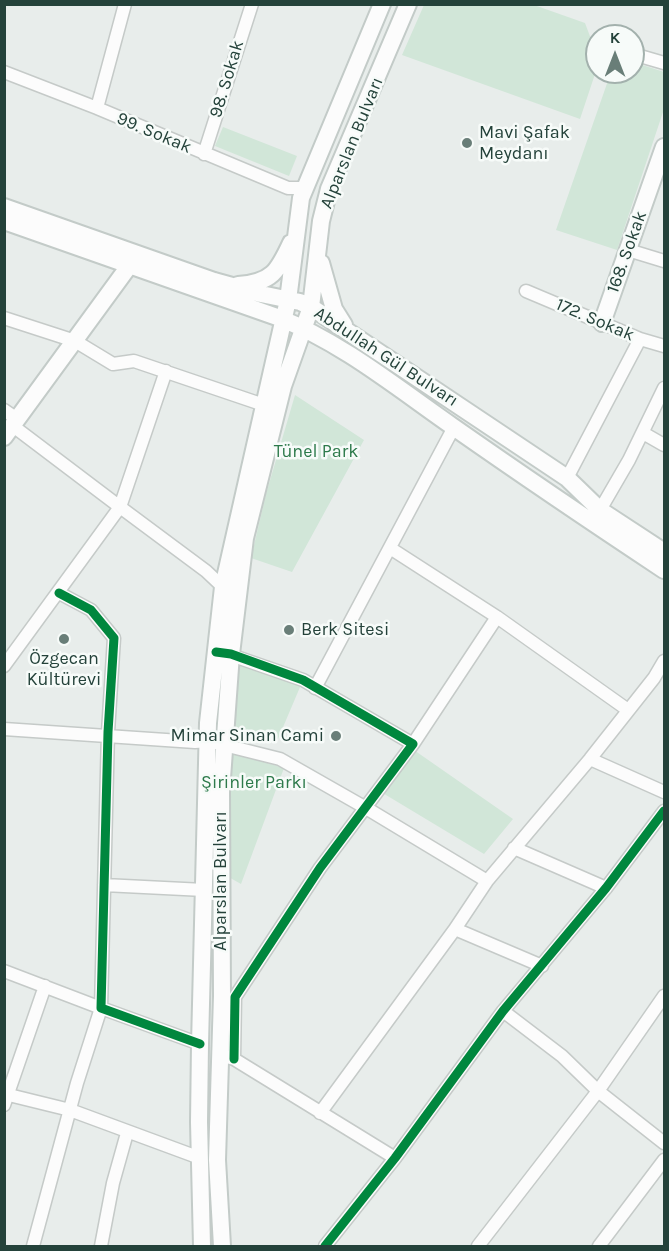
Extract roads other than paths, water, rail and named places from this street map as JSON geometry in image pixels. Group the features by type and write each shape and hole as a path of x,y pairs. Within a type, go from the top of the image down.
{"main road":[{"name":"Alparslan Bulvarı","path":"202,1246 200,1044 204,890 223,653 223,587 284,320 304,188 382,4"},
{"name":"Alparslan Bulvarı","path":"223,653 245,538 283,386 311,307 321,221 329,189 408,4"},
{"name":"168. Sokak","path":"602,323 663,156"},
{"name":"Abdullah Gül Bulvarı","path":"4,207 214,281 300,302 311,307 349,330 567,478 600,510 664,552"},
{"name":"Abdullah Gül Bulvarı","path":"4,221 303,327 372,371 664,570"},
{"path":"214,281 240,285 255,283 271,276 282,262 296,232"},
{"path":"318,241 330,299 340,320 349,330"},
{"path":"10,423 75,341 129,266"},
{"name":"Alparslan Bulvarı","path":"216,743 221,792 228,997 227,1057 217,1160 222,1246"}],"street":[{"path":"97,108 125,4"},
{"name":"98. Sokak","path":"204,154 252,4"},
{"path":"645,57 664,63"},
{"name":"99. Sokak","path":"4,72 97,108 288,188 304,188"},
{"path":"628,249 664,261"},
{"name":"172. Sokak","path":"526,291 640,339 664,346"},
{"path":"4,318 75,341 113,364 134,360 264,405"},
{"path":"567,478 640,339"},
{"path":"4,666 120,507 166,371"},
{"path":"600,510 630,460 664,388"},
{"path":"10,423 206,571 223,587"},
{"path":"315,688 454,427"},
{"path":"643,434 664,446"},
{"path":"390,548 497,617 628,710"},
{"path":"33,1246 77,1083 101,1008 108,737 114,638 91,610 59,593"},
{"path":"228,997 413,744 497,617"},
{"path":"223,653 303,680 413,744"},
{"path":"320,1113 455,930 487,880 590,759 628,710 659,681 664,661"},
{"path":"4,729 216,743 280,759 487,880"},
{"path":"590,759 664,792"},
{"path":"325,1246 395,1158 504,1011 606,888 664,811"},
{"path":"514,848 606,888"},
{"path":"104,885 204,890"},
{"path":"455,930 542,966"},
{"path":"4,971 200,1044"},
{"path":"45,986 6,1101 70,1110 200,1158"},
{"path":"478,1246 598,1091 664,996"},
{"path":"504,1011 562,1056 598,1091 664,1143"},
{"path":"227,1057 395,1158"},
{"path":"101,1246 113,1183 127,1132"},
{"path":"599,1246 664,1160"}],"place":[{"name":"Mavi Şafak Meydanı","path":"467,143"},
{"name":"Berk Sitesi","path":"289,630"},
{"name":"Özgecan Kültürevi","path":"64,639"},
{"name":"Mimar Sinan Cami","path":"336,736"}],"park label":[{"name":"Tünel Park","path":"316,452"},
{"name":"Şirinler Parkı","path":"254,783"}]}
